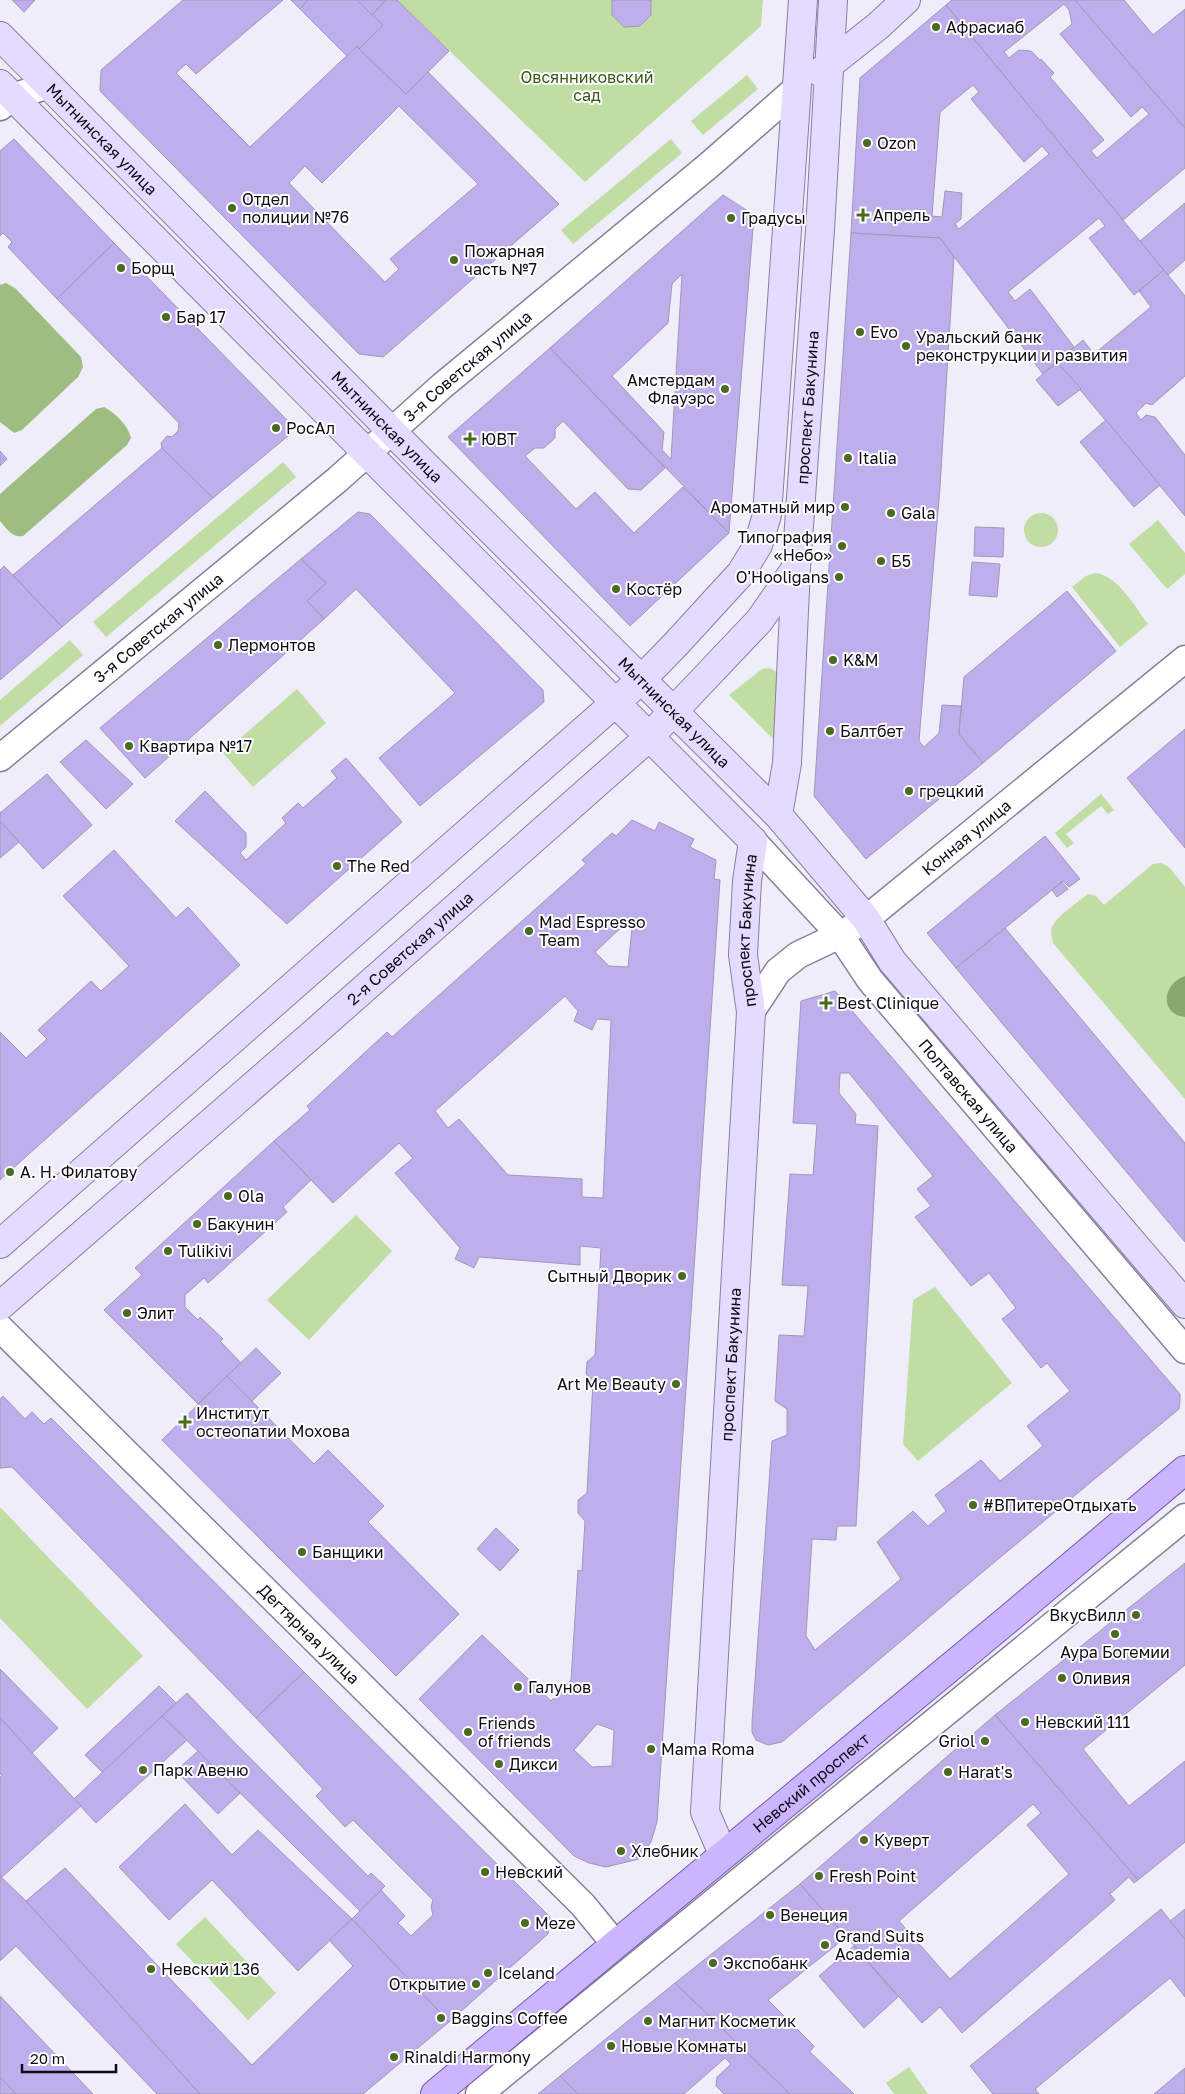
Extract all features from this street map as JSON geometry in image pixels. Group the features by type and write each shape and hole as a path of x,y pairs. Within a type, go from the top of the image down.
{"main road":[{"name":"Невский проспект","path":"435,2094 1012,1616 1185,1470"}],"street":[{"name":"проспект Бакунина","path":"641,680 741,573 758,546 767,515 803,0"},
{"path":"796,89 830,66 906,0"},
{"name":"проспект Бакунина","path":"783,822 796,568 830,66 838,4"},
{"path":"796,89 838,4"},
{"name":"Мытнинская улица","path":"0,36 783,822"},
{"path":"4,96 49,85"},
{"name":"3-я Советская улица","path":"0,758 367,453 442,386 708,166 796,89"},
{"name":"Мытнинская улица","path":"4,96 367,453 753,841"},
{"name":"2-я Советская улица","path":"0,1306 315,1032 649,737 759,621 796,568"},
{"name":"Конная улица","path":"752,1012 778,971 798,955 840,935 866,919 1185,659"},
{"path":"0,1244 641,680"},
{"path":"753,841 783,822"},
{"name":"Полтавская улица","path":"783,822 866,919 892,962 1185,1304"},
{"name":"проспект Бакунина","path":"744,1878 724,1854 705,1812 752,1012 744,955 747,881 753,841"},
{"name":"Полтавская улица","path":"753,841 840,935 870,980 1185,1350"},
{"name":"Дегтярная улица","path":"0,1328 583,1905 615,1944"},
{"name":"Невский проспект","path":"479,2094 1185,1517"}],"green space":[{"name":"Овсянниковский сад","path":"397,0 612,0 612,15 624,27 640,26 651,15 651,0 763,0 761,26 585,182"},
{"path":"747,75 758,89 703,135 691,121"},
{"path":"671,139 682,153 573,244 561,230"},
{"path":"283,462 296,477 106,637 93,622"},
{"path":"1041,513 1053,518 1058,530 1053,542 1041,547 1029,542 1024,530 1029,518"},
{"path":"1158,520 1185,553 1185,574 1167,589 1129,544"},
{"path":"1095,573 1104,575 1119,586 1148,624 1120,647 1072,587 1086,576"},
{"path":"70,640 83,655 0,726 0,700"},
{"path":"770,668 778,673 775,741 729,695 762,669"},
{"path":"297,689 326,723 253,787 223,753"},
{"path":"1101,794 1114,810 1108,814 1101,806 1066,834 1074,843 1067,848 1055,833"},
{"path":"1161,863 1169,867 1185,887 1185,1099 1053,943 1051,935 1052,927 1058,918 1088,894 1096,896 1104,905 1153,864"},
{"path":"356,1215 392,1251 309,1340 267,1300"},
{"path":"935,1287 1012,1383 918,1461 903,1444 913,1300"},
{"path":"0,1507 143,1656 87,1709 0,1618"},
{"path":"205,1917 276,1993 248,2020 176,1944"},
{"path":"909,2067 928,2094 894,2094 886,2083"}],"shaded area":[{"path":"6,283 15,288 81,357 83,367 78,377 22,430 14,433 0,422 0,285"},
{"path":"104,407 117,416 124,424 131,438 127,445 23,536 16,536 10,532 0,521 0,494 96,409"},
{"path":"1185,976 1185,1017 1177,1015 1171,1010 1167,998 1172,985"}],"building":[{"path":"12,0 35,0 24,12"},
{"path":"183,0 283,0 196,74 186,64 176,73 250,147 357,46 406,94 428,72 559,204 383,357 359,354 100,91 101,70","holes":["399,106 478,184 390,259 399,269 385,282 289,183 305,166 322,183"]},
{"path":"291,0 308,0 300,9"},
{"path":"308,0 357,0 383,25 359,49 357,46 347,56 300,9"},
{"path":"357,0 386,0 372,15"},
{"path":"386,0 397,0 449,51 406,94 359,49 383,25 372,15"},
{"path":"612,0 651,0 651,15 640,26 624,27 612,15"},
{"path":"952,0 1075,0 1185,128 1185,168 1123,220 946,5","holes":["1064,4 1069,10 1072,24 1060,34 1131,117 1142,107 1149,114 1097,158 1091,151 1104,140 1050,77 1054,73 1031,51 1019,50 1009,58 1004,52"]},
{"path":"1075,0 1124,0 1153,35 1185,9 1185,128"},
{"path":"946,5 1164,270 1134,295 1089,238 1105,226 1099,218 1008,292 1015,301 1030,289 1074,347 1043,374 940,238 851,233 860,78","holes":["973,85 979,92 971,99 1024,162 1042,146 1049,154 959,229 955,224 961,219 962,193 945,191 942,217 932,216 940,112"]},
{"path":"14,139 114,243 57,299 8,247 12,242 3,233 0,236 0,151"},
{"path":"723,195 754,215 729,533 550,348","holes":["682,274 671,459 662,450 664,432 612,376 668,323 672,284"]},
{"path":"1185,203 1185,260 1168,275 1140,241"},
{"name":"Б5","path":"851,233 940,238 954,257 940,487 919,741 924,747 939,733 942,705 961,706 959,734 983,763 866,859 814,796"},
{"path":"114,243 287,420 288,436 213,498 162,448 161,443 167,436 172,437 178,431 179,423 57,299"},
{"path":"1164,270 1185,296 1185,376 1152,405 1146,403 1136,413 1141,420 1146,415 1155,417 1185,455 1185,516 1057,362 1083,340 1094,354 1151,307 1139,291"},
{"path":"550,348 665,468 641,490 628,489 563,421 555,429 555,438 544,448 535,448 525,456 576,509 595,492 634,533 683,487 729,533 630,626 448,437"},
{"path":"1057,362 1081,389 1058,406 1036,380"},
{"path":"1106,420 1160,485 1134,507 1080,442"},
{"path":"162,448 213,498 62,627 13,575"},
{"path":"0,451 7,459 0,466"},
{"path":"358,512 370,514 543,690 544,702 420,806 379,758 455,693 356,589 324,619 307,601 326,583 301,559"},
{"path":"975,527 1004,528 1003,557 974,556"},
{"path":"301,559 326,583 307,601 324,619 145,778 100,728"},
{"path":"972,562 1000,564 997,597 969,595"},
{"path":"4,566 62,627 0,680 0,570"},
{"path":"1067,591 1116,651 983,763 959,734 964,677"},
{"path":"1185,729 1185,848 1127,778"},
{"path":"86,740 133,784 106,809 60,762"},
{"path":"346,758 402,822 287,924 175,821 205,791 246,833 246,847 240,853 246,860 286,823 282,818 298,803 303,808 337,778 331,771"},
{"path":"47,774 92,825 43,869 0,821 0,813"},
{"path":"632,820 655,831 659,822 694,839 690,847 716,860 714,879 720,880 657,1822 651,1842 639,1859 606,1867 589,1863 574,1856 419,1699 482,1635 551,1701 571,1680 578,1570 582,1571 585,1521 578,1513 578,1500 587,1493 593,1382 586,1374 587,1362 595,1355 601,1248 580,1246 580,1265 479,1257 474,1268 455,1259 460,1248 395,1173 413,1158 399,1143 333,1203 274,1141 310,1110 307,1106 387,1032 392,1037 586,864 582,860 612,833 616,836","holes":["625,924 632,929 628,967 609,966 595,952","565,996 578,1011 574,1021 592,1030 597,1019 611,1020 603,1198 582,1197 582,1179 508,1175 459,1119 448,1128 435,1111","597,1724 614,1730 612,1766 592,1767 574,1750"]},
{"path":"0,821 19,842 0,858"},
{"path":"1045,836 1080,879 1069,887 1063,881 956,968 927,933"},
{"path":"114,850 176,918 188,907 240,965 0,1180 0,1032 26,1058 47,1039 38,1030 91,981 101,991 129,966 63,896"},
{"path":"1062,882 1068,889 1057,897 1052,890"},
{"path":"1005,928 1185,1143 1185,1242 956,968"},
{"path":"835,991 1180,1394 1180,1401 1179,1409 782,1742 768,1745 756,1740 752,1732 752,1723 772,1441 787,1435 787,1409 775,1401 779,1335 804,1336 808,1286 782,1285 790,1174 813,1175 817,1124 793,1123 801,1001","holes":["840,1073 849,1073 933,1176 917,1189 931,1206 915,1217 971,1286 989,1273 1016,1308 1002,1319 1041,1368 1047,1363 1070,1391 1027,1426 1043,1446 1000,1481 981,1460 935,1495 946,1511 928,1526 913,1511 877,1542 901,1579 815,1650 806,1636 812,1539 836,1540 837,1526 856,1526 878,1126 855,1124 856,1114 839,1093"]},
{"path":"274,1141 311,1180 283,1207 287,1212 208,1283 204,1278 185,1295 185,1307 198,1320 200,1317 223,1339 220,1341 241,1363 198,1404 104,1310 142,1275 135,1268"},
{"path":"256,1348 281,1373 251,1402 227,1376"},
{"path":"227,1376 314,1464 328,1450 384,1506 368,1522 459,1614 396,1676 162,1440"},
{"path":"3,1396 25,1419 32,1412 44,1424 51,1418 304,1672 256,1718 12,1467 0,1468 0,1399"},
{"path":"496,1528 519,1550 500,1571 477,1549"},
{"path":"1185,1563 1185,1665 1083,1749 1129,1806 1185,1761 1185,1842 1138,1880 995,1715"},
{"path":"0,1669 58,1728 32,1753 0,1718"},
{"path":"304,1672 550,1917 548,1934 449,2022 352,1919 381,1890 405,1916 398,1923 411,1936 433,1915 431,1907 433,1900 353,1820 345,1827 316,1796 323,1789 256,1718"},
{"path":"159,1686 176,1703 103,1773 85,1755"},
{"path":"187,1693 368,1876 371,1873 385,1886 360,1911 162,1716"},
{"path":"995,1715 1138,1880 1134,1883 1129,1877 1110,1894 1115,1900 962,2033 940,2007 922,2023 800,1884","holes":["1033,1804 1041,1813 1027,1825 1069,1874 950,1979 899,1921"]},
{"path":"162,1716 187,1740 96,1823 74,1799"},
{"path":"0,1718 81,1806 2,1877 0,1876 0,1777 2,1775 0,1774"},
{"path":"198,1751 240,1793 218,1814 176,1771"},
{"path":"185,1804 232,1855 258,1830 352,1919 298,1971 212,1880 169,1920 119,1867"},
{"path":"65,1868 252,2065 353,1966 329,1940 352,1919 449,2022 363,2094 200,2094 26,1901"},
{"path":"0,1876 26,1901 200,2094 157,2094 16,1946 0,1961"},
{"path":"800,1884 846,1937 768,2000 814,2046 810,2052 854,2094 790,2094 675,1983"},
{"path":"1161,1909 1185,1939 1185,1997 1170,1978 1035,2089 1039,2094 993,2094 970,2066"},
{"path":"1185,1909 1185,1939 1170,1921"},
{"path":"854,1946 898,1997 864,2028 819,1976"},
{"path":"675,1983 790,2094 724,2094 716,2086 717,2077 731,2064 725,2058 684,2094 578,2094 560,2076"},
{"path":"0,1996 93,2094 16,2094 0,2077"},
{"path":"1185,2068 1185,2094 1154,2094"},
{"path":"560,2076 578,2094 538,2094"},
{"path":"0,2077 16,2094 0,2094"}],"place":[{"name":"Афрасиаб","path":"936,27"},
{"name":"Ozon","path":"867,143"},
{"name":"Отдел полиции №76","path":"232,208"},
{"name":"Апрель","path":"863,215"},
{"name":"Градусы","path":"731,218"},
{"name":"Пожарная часть №7","path":"454,260"},
{"name":"Борщ","path":"121,268"},
{"name":"Бар 17","path":"166,317"},
{"name":"Evo","path":"860,332"},
{"name":"Уральский банк реконструкции и развития","path":"906,346"},
{"name":"Амстердам Флауэрс","path":"725,389"},
{"name":"РосАл","path":"276,428"},
{"name":"ЮВТ","path":"470,439"},
{"name":"Italia","path":"848,458"},
{"name":"Ароматный мир","path":"845,507"},
{"name":"Gala","path":"891,513"},
{"name":"Типография «Небо»","path":"842,546"},
{"name":"Б5","path":"881,561"},
{"name":"O'Hooligans","path":"839,577"},
{"name":"Костёр","path":"616,589"},
{"name":"Лермонтов","path":"218,645"},
{"name":"K&M","path":"833,660"},
{"name":"Балтбет","path":"830,731"},
{"name":"Квартира №17","path":"129,746"},
{"name":"грецкий","path":"909,791"},
{"name":"The Red","path":"337,866"},
{"name":"Mad Espresso Team","path":"529,931"},
{"name":"Best Clinique","path":"826,1003"},
{"name":"А. Н. Филатову","path":"10,1172"},
{"name":"Ola","path":"228,1196"},
{"name":"Бакунин","path":"197,1224"},
{"name":"Tulikivi","path":"168,1251"},
{"name":"Сытный Дворик","path":"682,1276"},
{"name":"Элит","path":"127,1313"},
{"name":"Art Me Beauty","path":"676,1384"},
{"name":"Институт остеопатии Мохова","path":"185,1422"},
{"name":"#ВПитереОтдыхать","path":"973,1505"},
{"name":"Банщики","path":"302,1552"},
{"name":"ВкусВилл","path":"1136,1615"},
{"name":"Аура Богемии","path":"1115,1634"},
{"name":"Оливия","path":"1062,1678"},
{"name":"Галунов","path":"518,1687"},
{"name":"Невский 111","path":"1025,1722"},
{"name":"Friends of friends","path":"468,1732"},
{"name":"Griol","path":"985,1741"},
{"name":"Mama Roma","path":"651,1749"},
{"name":"Дикси","path":"499,1764"},
{"name":"Парк Авеню","path":"143,1770"},
{"name":"Harat's","path":"948,1772"},
{"name":"Куверт","path":"864,1840"},
{"name":"Хлебник","path":"621,1851"},
{"name":"Невский","path":"485,1872"},
{"name":"Fresh Point","path":"819,1876"},
{"name":"Венеция","path":"770,1915"},
{"name":"Meze","path":"525,1923"},
{"name":"Grand Suits Academia","path":"825,1945"},
{"name":"Экспобанк","path":"713,1963"},
{"name":"Невский 136","path":"151,1969"},
{"name":"Iceland","path":"488,1973"},
{"name":"Открытие","path":"476,1984"},
{"name":"Baggins Coffee","path":"441,2018"},
{"name":"Магнит Косметик","path":"648,2021"},
{"name":"Новые Комнаты","path":"611,2046"},
{"name":"Rinaldi Harmony","path":"394,2057"}]}
